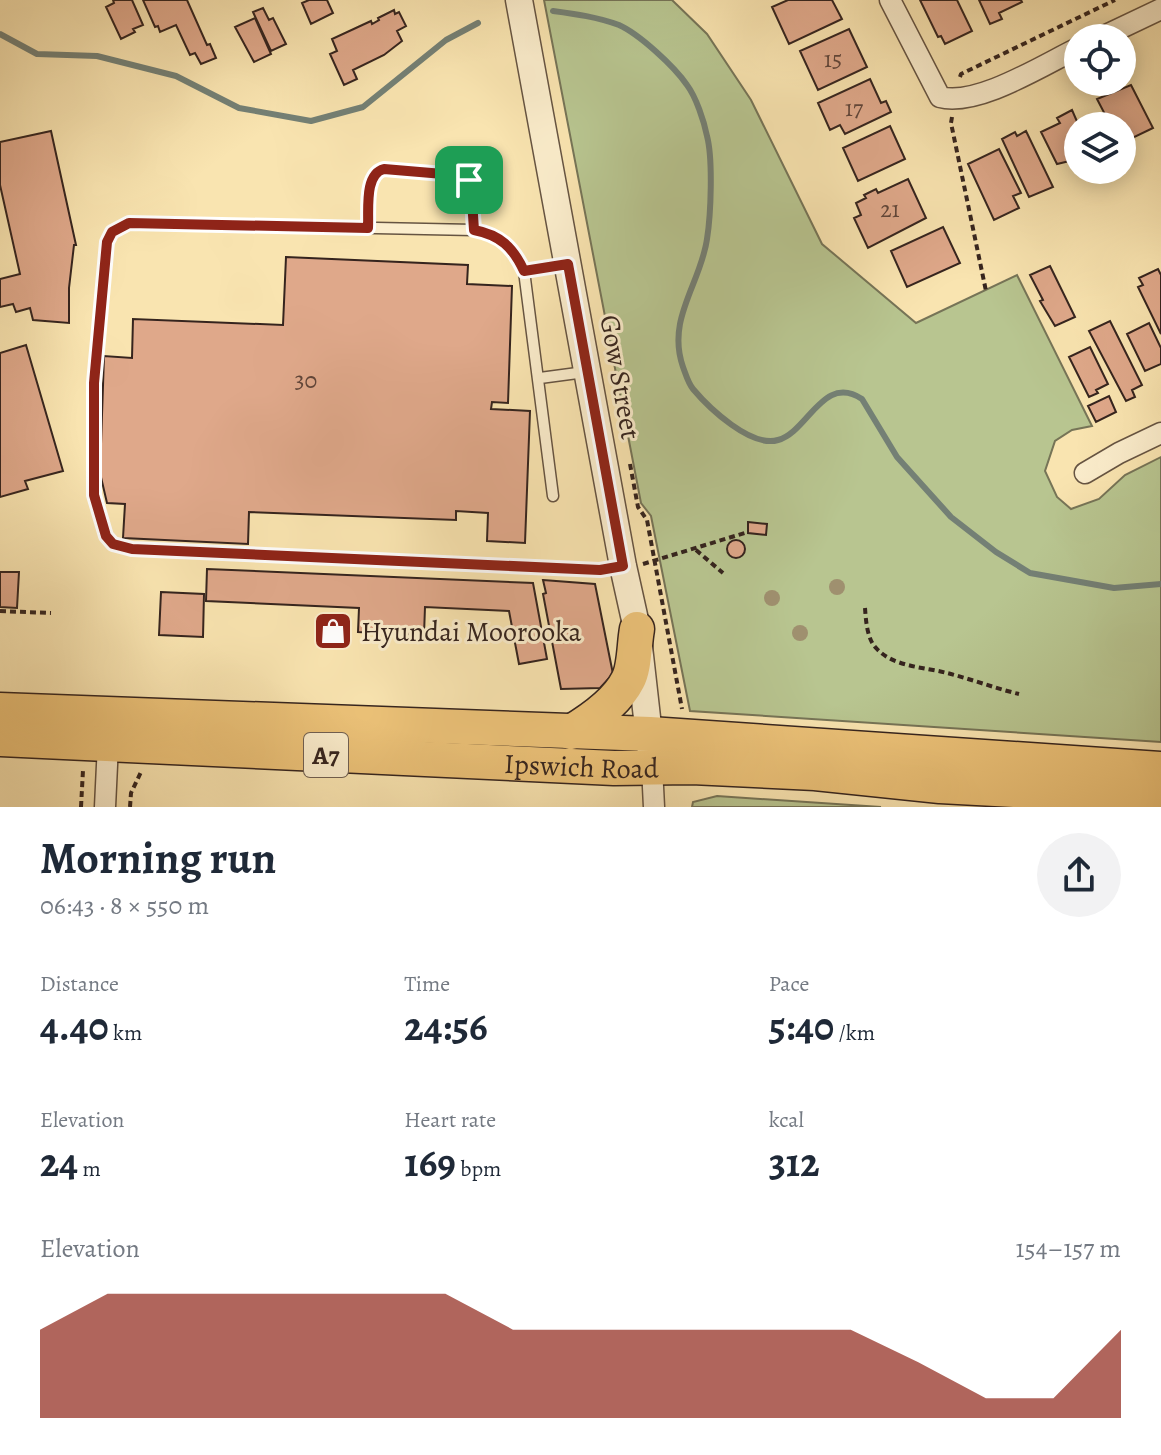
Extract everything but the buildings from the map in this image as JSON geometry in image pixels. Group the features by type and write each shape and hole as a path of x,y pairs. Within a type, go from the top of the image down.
{"highway":[{"path":"571,732 590,720 616,696 628,679 637,629"},
{"name":"Ipswich Road","path":"0,710 571,732 651,751 815,773 940,786 1161,798"},
{"name":"Ipswich Road","path":"0,739 614,768 651,751 1161,769"}],"street":[{"name":"Gow Street","path":"519,0 587,372 632,566 651,751"},
{"path":"890,0 940,97 956,92 982,94 1064,55"},
{"path":"1129,24 1161,9"},
{"path":"1085,473 1161,433"},
{"path":"105,807 108,744"},
{"path":"651,751 654,807"}],"lane":[{"path":"368,228 372,178 378,170 384,169 467,176 471,185 474,230"},
{"path":"553,496 524,271 518,257 502,239 474,230 129,223 112,232 107,242 94,383 94,495 106,536 113,544 132,549 600,570 632,566"},
{"path":"524,271 568,264"},
{"path":"540,378 587,372"}],"path":[{"path":"956,92 961,74 1115,0"},
{"path":"951,123 986,291"},
{"path":"632,566 696,550 748,532"},
{"path":"696,550 723,573"},
{"path":"865,608 867,628 875,648 886,656 1019,694"},
{"path":"0,611 51,613"},
{"path":"81,807 83,770"},
{"path":"130,807 131,793 141,772"}],"green space":[{"path":"544,0 672,0 707,34 751,100 822,244 916,323 1017,275 1092,426 1072,430 1055,441 1045,471 1057,497 1071,509 1099,499 1125,475 1161,457 1161,742 690,711 651,516 641,503"},
{"path":"717,796 881,807 692,807 693,802"}],"waterway":[{"path":"553,11 611,22 636,36 681,77 699,109 710,158 710,216 704,255 682,317 679,350 690,384 709,406 743,432 767,441 778,440 789,435 826,398 837,393 848,393 862,399 897,457 951,517 996,552 1030,573 1114,588 1161,584"},
{"path":"0,34 37,54 97,56 176,76 239,108 311,121 363,107 446,40 478,23"}],"place":[{"name":"Hyundai Moorooka","path":"333,631"}],"route":[{"path":"378,170 462,175 469,180 474,230 502,239 512,248 524,271 568,264 623,566 600,570 132,549 113,544 106,536 94,495 94,383 107,242 112,232 129,223 368,228 372,178 378,170"}]}
